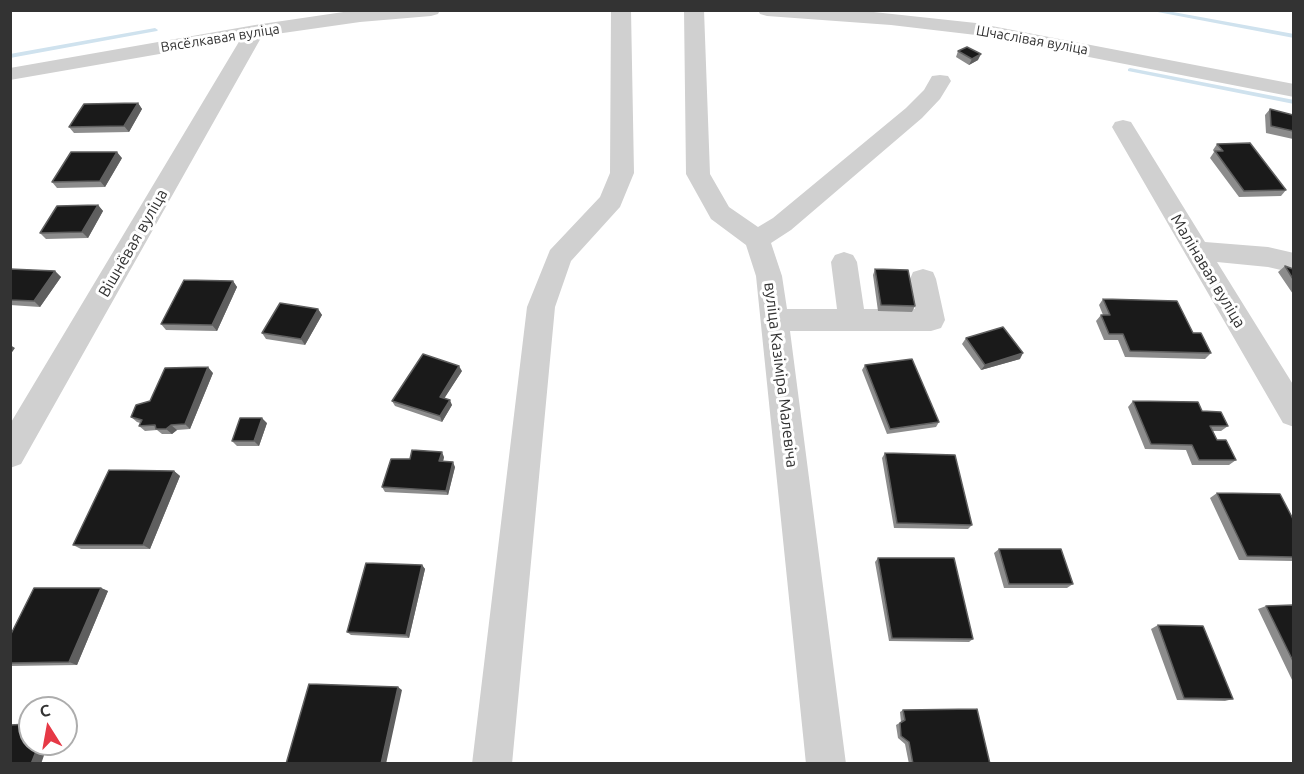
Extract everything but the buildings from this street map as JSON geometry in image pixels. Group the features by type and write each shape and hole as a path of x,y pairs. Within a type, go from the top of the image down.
{"street":[{"name":"Вясёлкавая вуліца","path":"10,74 255,31 360,16 430,10"},
{"path":"492,764 541,307 559,257 611,201 622,173 621,10"},
{"path":"694,10 698,174 720,213 757,240 782,224 914,113 932,94 940,81"},
{"name":"Шчаслівая вуліца","path":"767,10 891,19 976,29 1293,91"},
{"name":"Шчаслівая вуліца","path":"943,10 1028,23 1293,74"},
{"name":"Вішнёвая вуліца","path":"10,454 255,31"},
{"name":"Малінавая вуліца","path":"1123,127 1293,414"},
{"name":"вуліца Казіміра Малевіча","path":"757,240 769,276 775,320 826,764"},
{"path":"1197,251 1268,257 1293,263"},
{"path":"844,262 852,320"},
{"path":"775,320 931,320 923,279"}],"waterway":[{"path":"1150,10 1294,36"},
{"path":"10,56 155,30"},
{"path":"1130,70 1294,102"}]}
